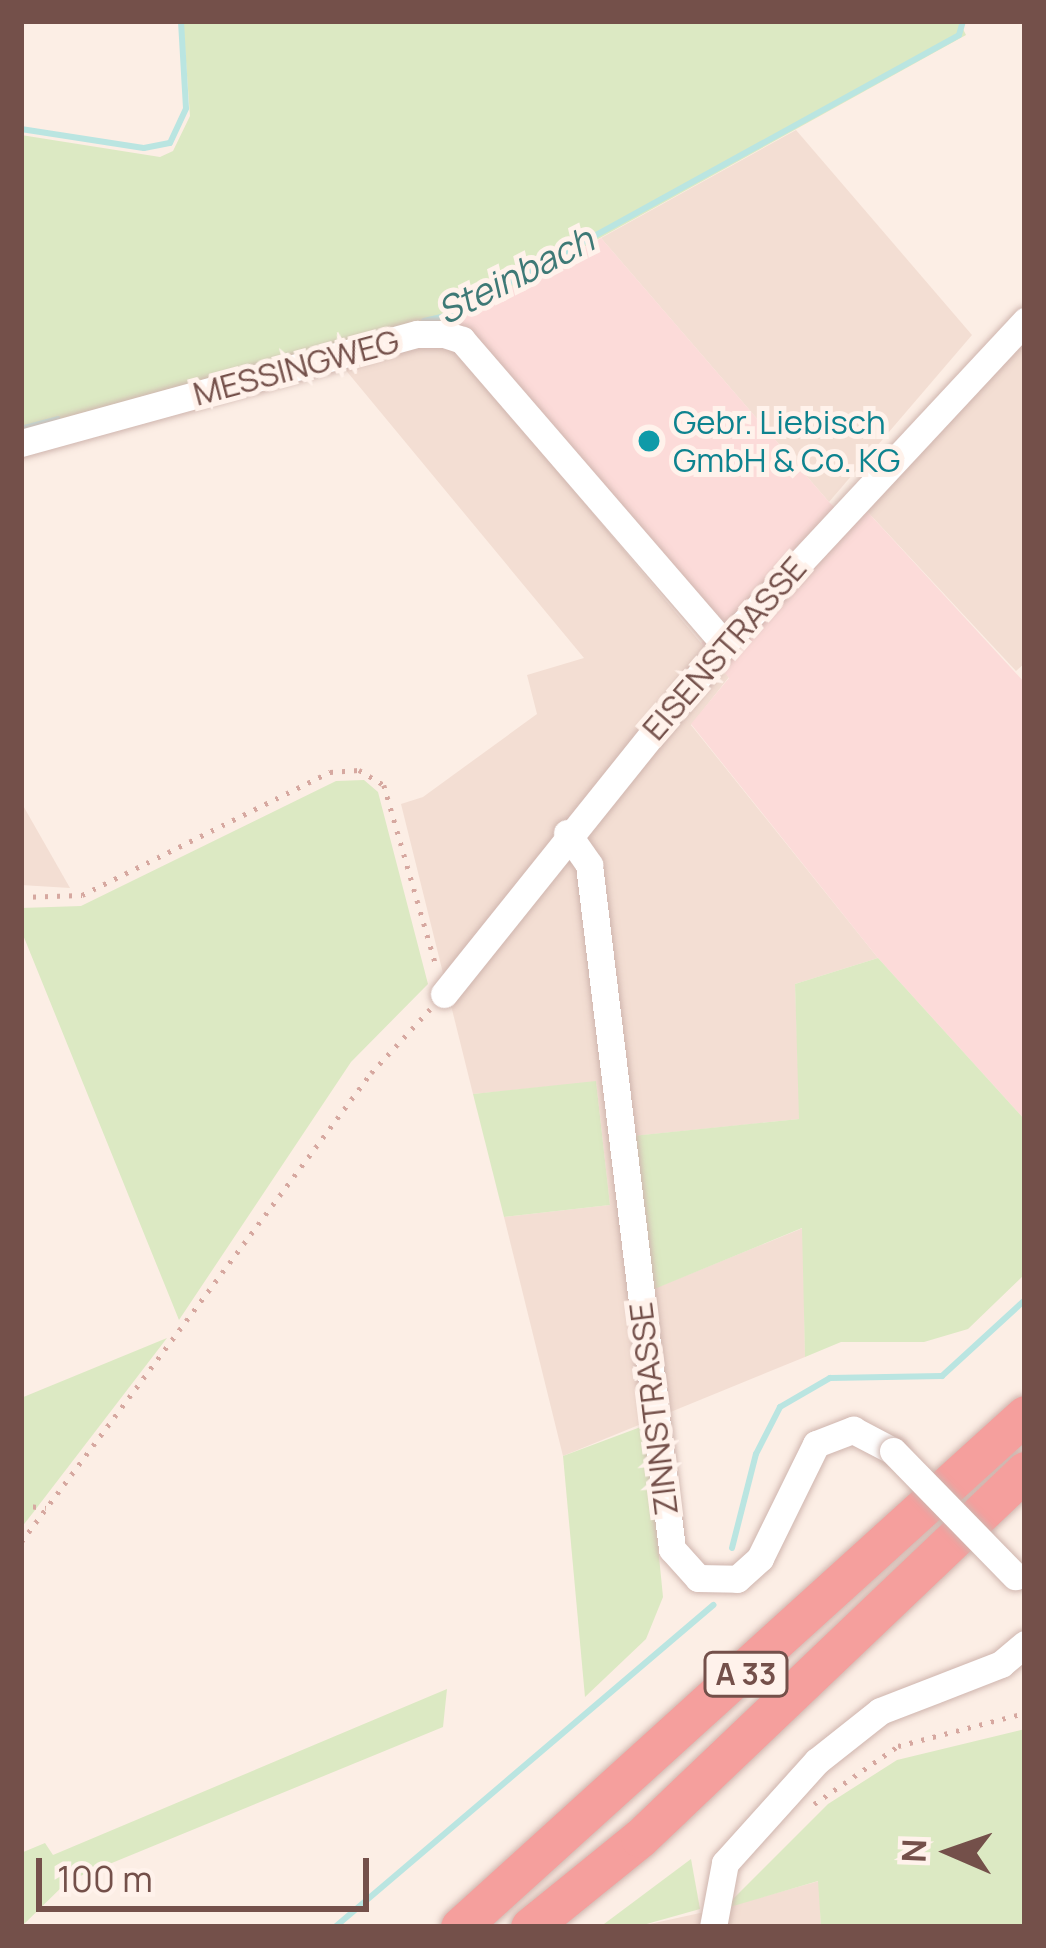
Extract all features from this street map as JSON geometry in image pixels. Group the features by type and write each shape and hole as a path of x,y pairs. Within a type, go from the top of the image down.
{"highway":[{"name":"A 33","path":"460,1927 1025,1415"},
{"name":"A 33","path":"530,1927 640,1838 1025,1471"}],"street":[{"name":"EISENSTRASSE","path":"444,994 567,833 724,644 1025,321"},
{"name":"MESSINGWEG","path":"21,442 417,334 445,334 462,340 724,644"},
{"name":"ZINNSTRASSE","path":"567,833 589,865 672,1549 698,1578 737,1579 760,1558 816,1444 863,1431 893,1451 1020,1584"},
{"path":"713,1927 725,1863 817,1761 880,1711 1001,1664 1025,1644"}],"path":[{"path":"21,897 82,895 330,772 359,770 384,785 444,994 371,1073 21,1542"},
{"path":"21,1505 46,1508"},
{"path":"805,1811 898,1745 1025,1713"}],"shaded area":[{"path":"796,130 972,335 829,502 601,238"},
{"path":"601,238 829,502 850,523 863,507 1025,683 1025,1120 878,958 691,724 729,678 701,643 722,623 452,320"},
{"path":"1025,337 1025,663 1016,671 863,507"},
{"path":"426,344 460,353 729,677 691,725 878,958 795,984 800,1119 633,1136 653,1289 803,1228 805,1357 563,1456 504,1217 610,1205 596,1082 473,1094 401,804 423,797 537,714 527,675 584,658 344,368"},
{"path":"21,802 70,888 21,885"},
{"path":"819,1881 821,1927 636,1927 723,1908"}],"green space":[{"path":"183,21 959,21 966,35 452,320 21,435 21,135 160,157 173,151 190,116"},
{"path":"364,780 378,792 428,984 351,1062 179,1320 21,930 21,908 81,906 336,781"},
{"path":"878,958 1025,1120 1025,1274 968,1329 924,1342 841,1342 805,1357 802,1228 652,1290 632,1136 799,1119 795,984"},
{"path":"596,1081 610,1205 504,1217 473,1094"},
{"path":"167,1338 32,1514 21,1528 21,1398"},
{"path":"646,1425 663,1597 646,1639 585,1697 563,1456"},
{"path":"447,1689 443,1727 68,1881 21,1927 21,1853 45,1843 53,1855"},
{"path":"1025,1729 1025,1927 821,1927 818,1881 723,1909 828,1804 897,1760"},
{"path":"691,1859 700,1909 636,1927 600,1927"}],"waterway":[{"path":"21,129 144,148 170,143 186,108 181,21"},
{"name":"Steinbach","path":"424,321 451,315 959,35 963,21"},
{"name":"Steinbach","path":"21,429 58,419"},
{"path":"732,1548 756,1454 780,1407 830,1378 942,1376 1025,1300"},
{"path":"335,1927 713,1605"}],"place":[{"name":"Gebr. Liebisch GmbH & Co. KG","path":"649,441"}]}
